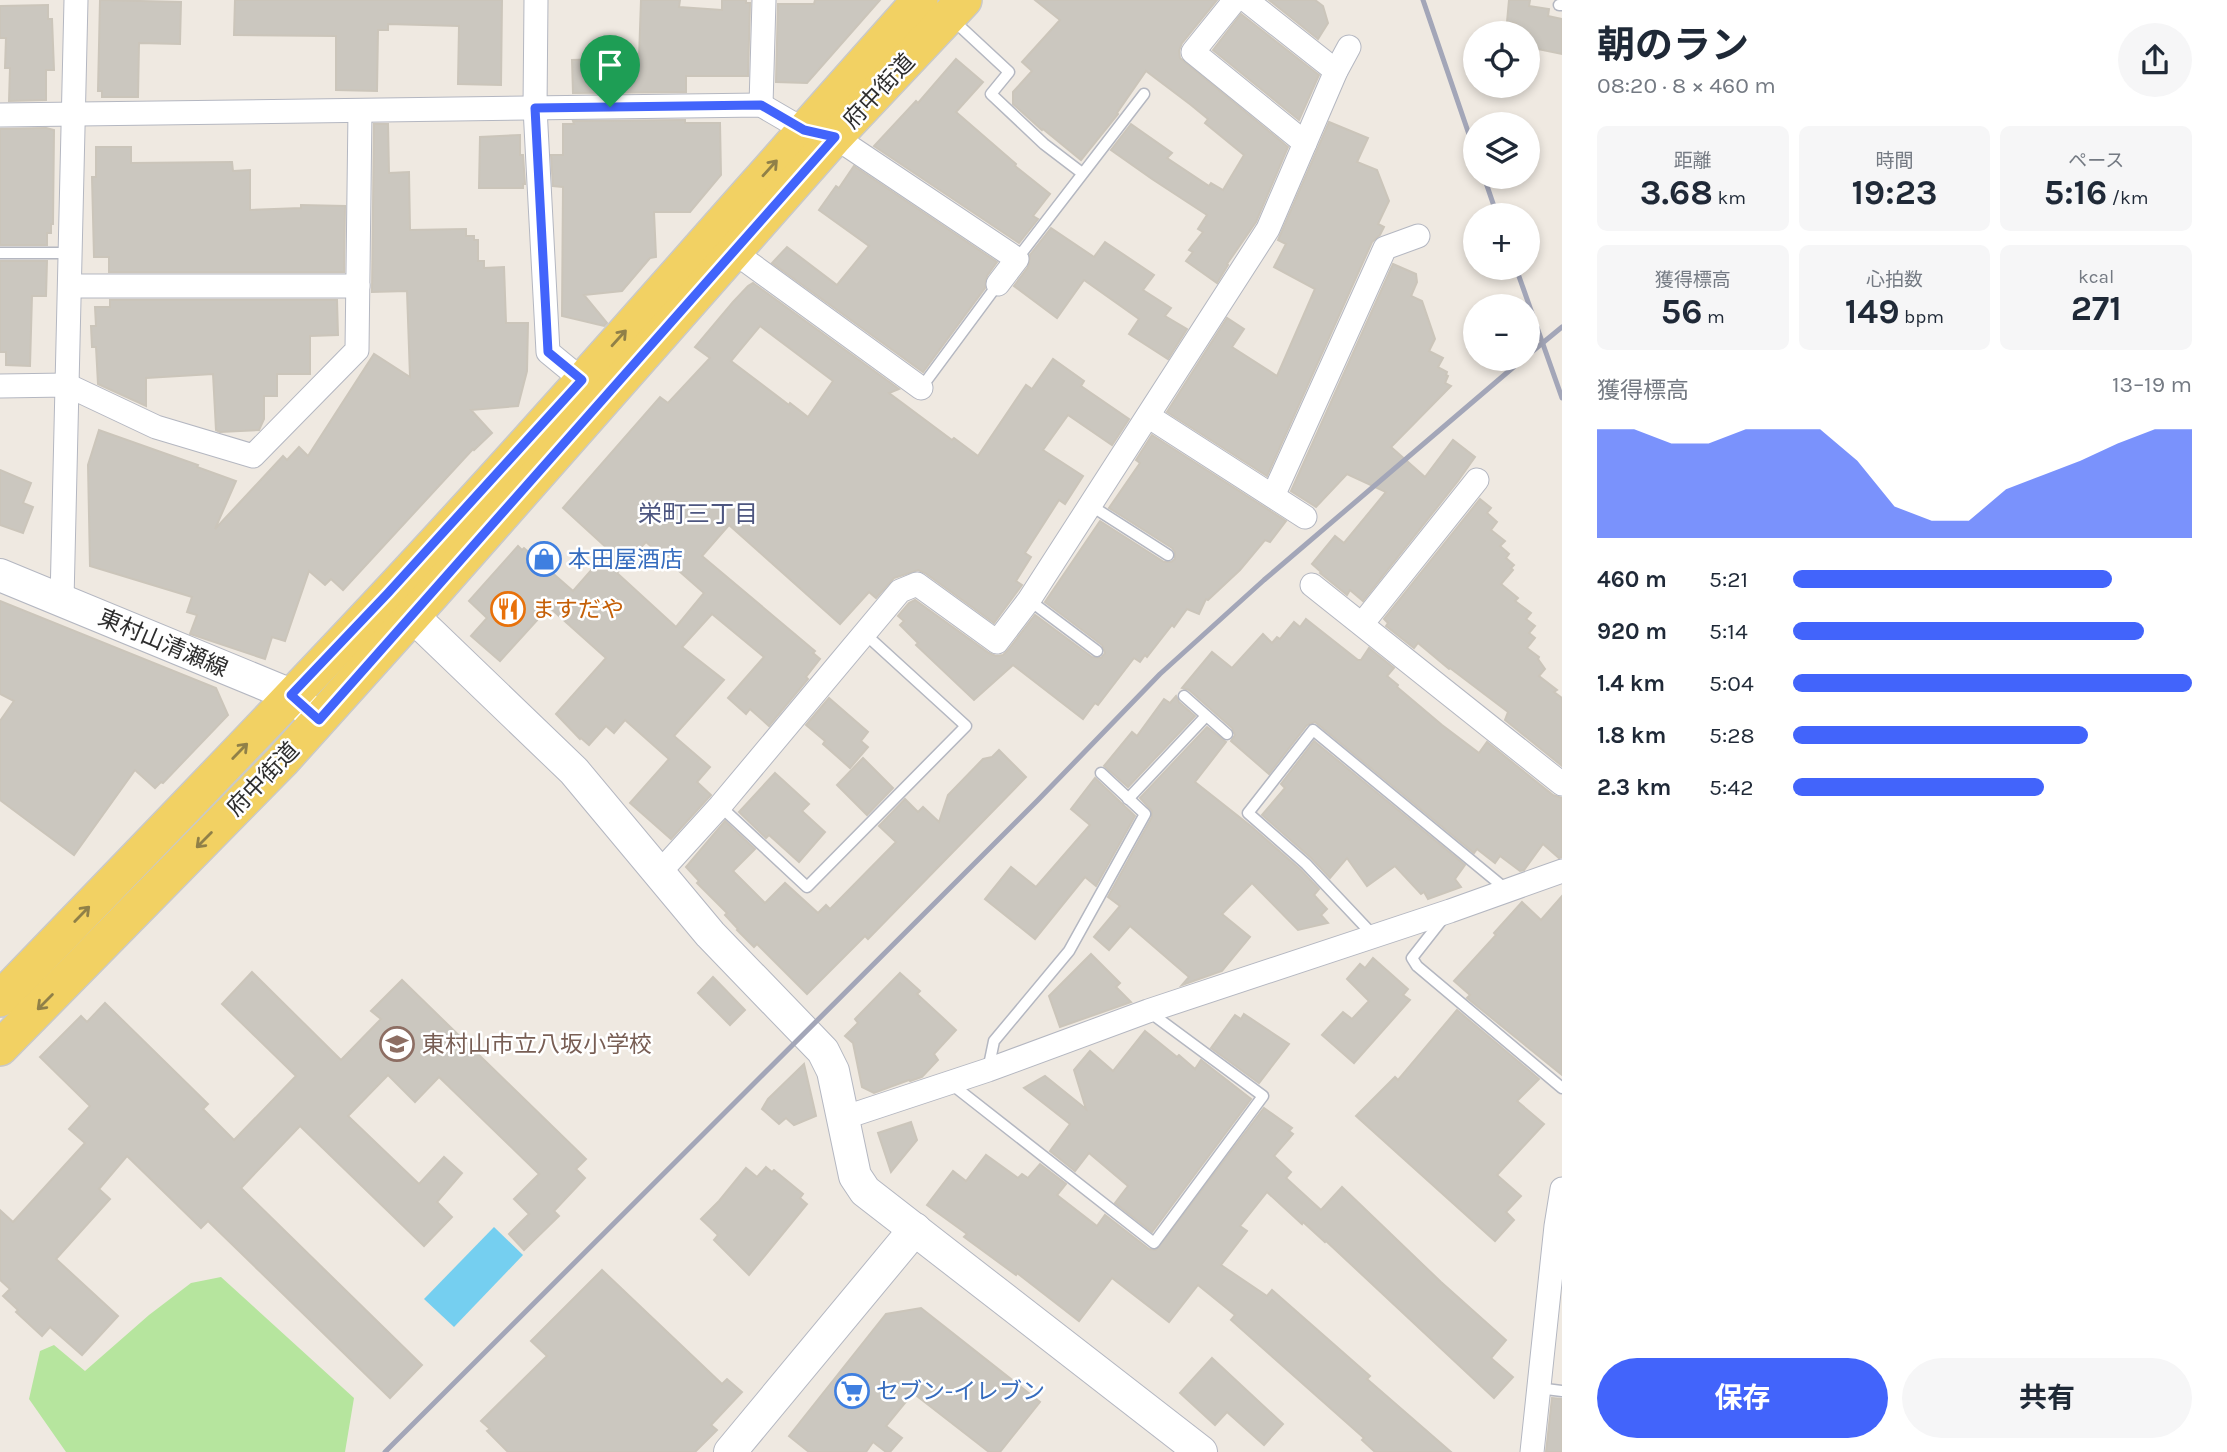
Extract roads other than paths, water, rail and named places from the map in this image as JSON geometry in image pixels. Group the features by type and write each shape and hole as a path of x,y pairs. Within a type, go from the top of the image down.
{"main road":[{"name":"府中街道","path":"0,1048 319,720 401,604 582,380 943,6"},
{"name":"府中街道","path":"0,999 291,695 401,604 734,252 819,133"}],"street":[{"path":"62,600 76,0"},
{"path":"536,0 535,108 548,352 582,380"},
{"path":"761,105 764,0"},
{"path":"1235,0 1192,52 1305,143"},
{"path":"1245,0 1336,71"},
{"path":"659,873 720,806 900,591 917,584 998,642 1029,600 1268,229 1336,71 1349,47"},
{"path":"0,115 761,105 819,133 1017,259 998,284"},
{"path":"0,386 67,385 156,427 253,456 357,350 360,111"},
{"path":"1273,496 1385,248 1418,236"},
{"path":"734,252 921,388"},
{"path":"70,286 358,286"},
{"path":"1148,416 1305,517"},
{"path":"1362,624 1477,480"},
{"name":"東村山清瀬線","path":"0,575 291,695 319,720"},
{"path":"1312,585 1562,784"},
{"path":"401,604 575,771 710,934 822,1051 833,1071 855,1176 865,1191 1201,1452"},
{"path":"843,1118 989,1070 1148,1011 1562,871"},
{"path":"1532,1452 1538,1388 1556,1281 1562,1189"},
{"path":"730,1452 915,1229"}],"lane":[{"path":"943,6 1009,72 992,94 1044,144 1082,173"},
{"path":"1017,259 1144,94"},
{"path":"0,253 72,253"},
{"path":"921,388 998,284"},
{"path":"1090,505 1168,555"},
{"path":"1029,600 1097,650"},
{"path":"720,806 807,887 965,726 864,633"},
{"path":"1184,696 1227,734"},
{"path":"1129,799 1206,716"},
{"path":"1373,935 1306,864 1248,813 1312,730 1507,890"},
{"path":"989,1070 994,1041 1069,951 1145,814 1101,773"},
{"path":"1450,911 1412,958 1417,967 1562,1088"},
{"path":"948,1082 1154,1243 1263,1096 1148,1011"},
{"path":"1538,1388 1562,1391"}],"water":[{"path":"494,1227 523,1255 454,1327 424,1299"}],"railway":[{"path":"1423,0 1463,117"},
{"path":"1488,189 1493,203"},
{"path":"1520,280 1562,398"},
{"path":"1540,345 1562,327"},
{"path":"385,1452 1038,800 1160,674 1264,580 1509,371"}],"place":[{"name":"本田屋酒店","path":"544,559"},
{"name":"ますだや","path":"508,609"},
{"name":"東村山市立八坂小学校","path":"397,1044"},
{"name":"セブン-イレブン","path":"852,1391"}],"district":[{"name":"栄町三丁目","path":"698,514"}]}
